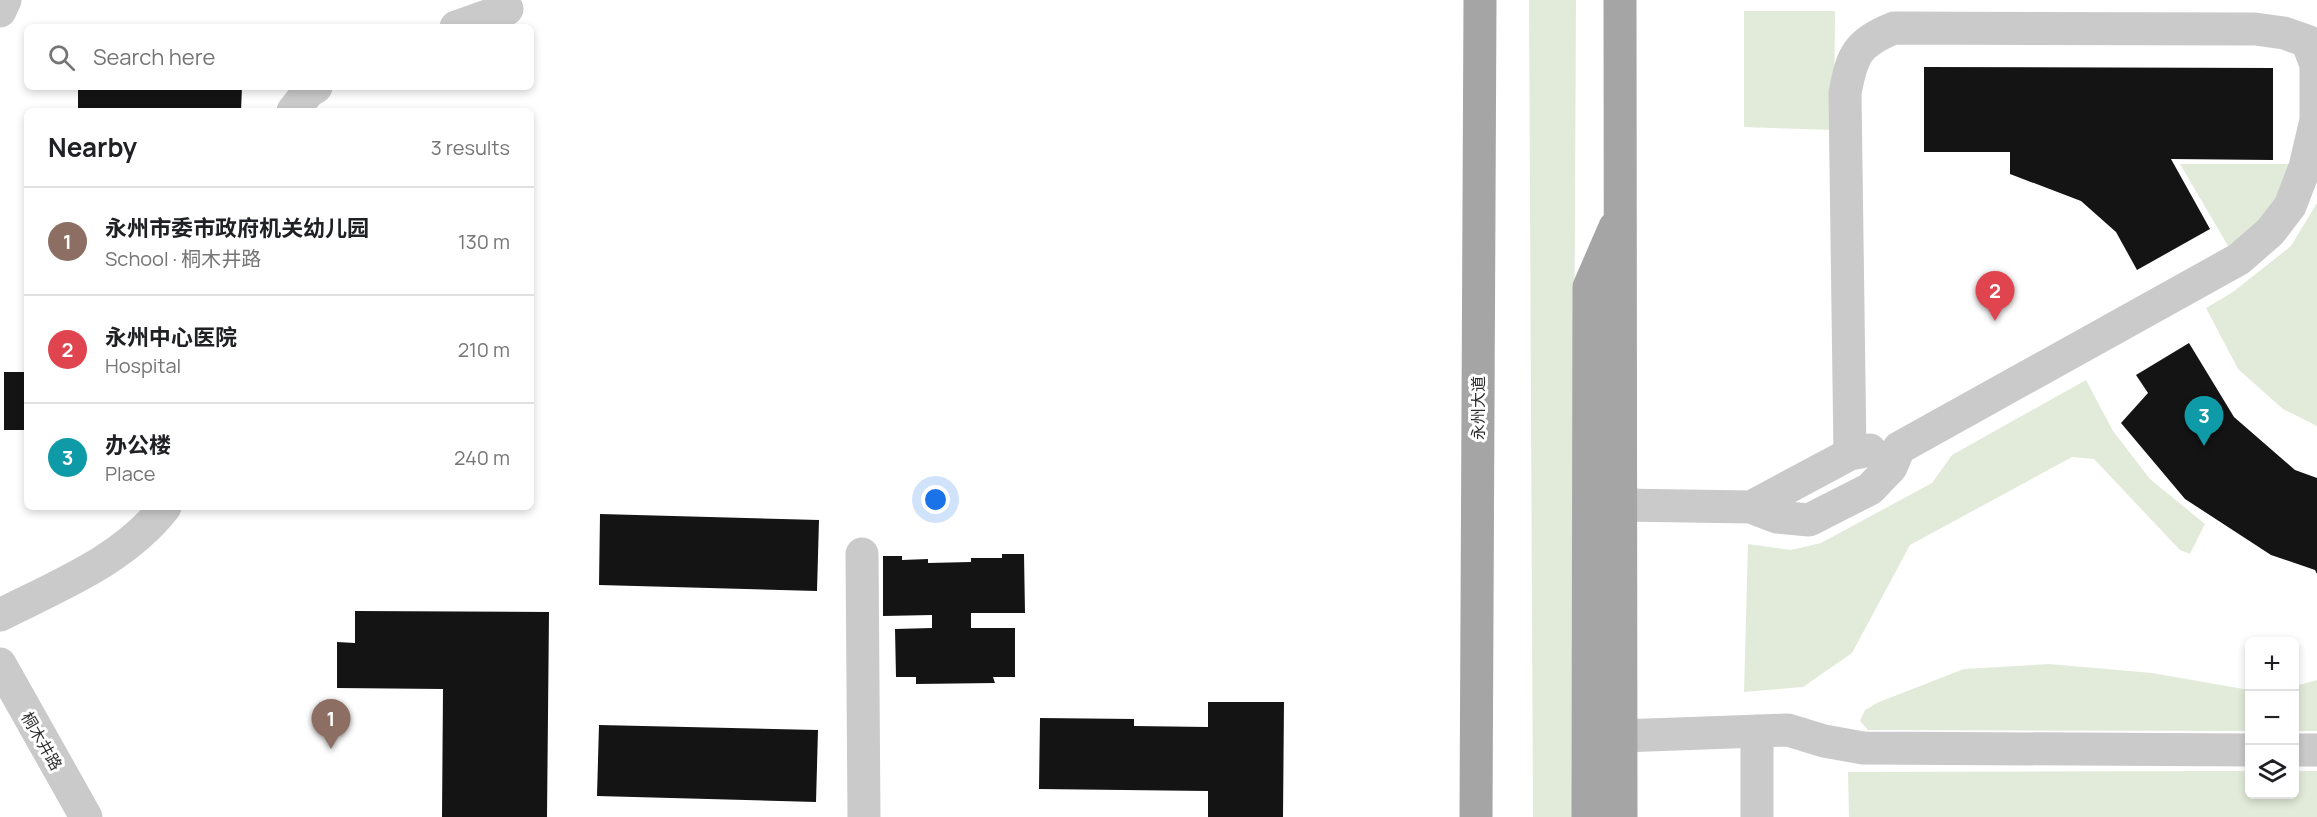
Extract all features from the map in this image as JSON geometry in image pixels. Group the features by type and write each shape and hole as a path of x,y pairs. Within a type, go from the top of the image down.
{"main road":[{"name":"永州大道","path":"1476,817 1480,0"},
{"path":"1620,0 1621,817"},
{"path":"1588,817 1589,287 1620,214"}],"street":[{"path":"0,11 5,0"},
{"path":"464,24 507,9"},
{"path":"1750,507 1850,454 1876,449 1899,448 2239,259 2270,232 2290,206 2305,167 2316,120 2316,65 2307,41 2284,33 2254,29 1894,28 1874,36 1858,49 1850,67 1845,93 1850,454"},
{"path":"295,108 311,90"},
{"path":"1621,505 1750,507 1777,517 1809,520 1870,489 1891,467 1899,448"},
{"path":"0,615 101,564 150,527 163,510"},
{"path":"862,554 864,817"},
{"name":"桐木井路","path":"0,664 86,817"},
{"path":"1621,736 1788,730 1824,741 1863,748 2245,750"},
{"path":"1757,731 1757,817"},
{"path":"2299,750 2317,750"}],"green space":[{"path":"1529,0 1576,0 1572,817 1533,817"},
{"path":"1744,11 1835,11 1834,130 1744,127"},
{"path":"2180,164 2294,164 2267,215 2231,251"},
{"path":"2317,203 2317,426 2283,409 2238,369 2206,308 2233,292 2291,246"},
{"path":"2086,380 2113,431 2150,479 2205,524 2190,554 2180,550 2094,459 2072,457 1910,545 1852,653 1803,687 1744,692 1748,544 1791,550 1821,543 1932,483 1952,455"},
{"path":"2049,664 2152,673 2245,689 2245,731 1868,730 1860,721 1865,710 1879,702 1964,669"},
{"path":"2317,680 2317,731 2299,731 2299,685"},
{"path":"2245,771 2245,799 2299,799 2299,771 2317,771 2317,817 1849,817 1848,772"}],"building":[{"path":"1924,67 2273,68 2273,160 2171,159 2210,229 2137,270 2116,232 2081,201 2010,174 2010,152 1924,152"},
{"path":"78,90 242,90 241,108 78,108"},
{"path":"2189,343 2234,417 2295,470 2317,478 2317,574 2315,570 2271,555 2185,499 2121,423 2148,393 2136,375"},
{"path":"4,372 24,372 24,430 4,430"},
{"path":"600,514 819,520 817,591 599,585"},
{"path":"1002,554 1024,554 1025,613 971,613 971,628 1015,628 1015,677 993,677 995,683 916,684 916,677 896,677 895,629 932,628 932,615 883,616 883,556 902,556 902,560 928,559 928,563 971,562 971,558 1002,558"},
{"path":"355,611 549,612 547,817 442,817 443,689 337,688 337,642 355,643"},
{"path":"1208,702 1284,702 1283,817 1208,817 1208,791 1039,789 1040,718 1134,719 1134,726 1208,727"},
{"path":"599,725 818,730 816,802 597,796"}],"place":[{"name":"永州中心医院","path":"1995,321"},
{"name":"办公楼","path":"2204,446"},
{"name":"永州市委市政府机关幼儿园","path":"331,749"}]}
